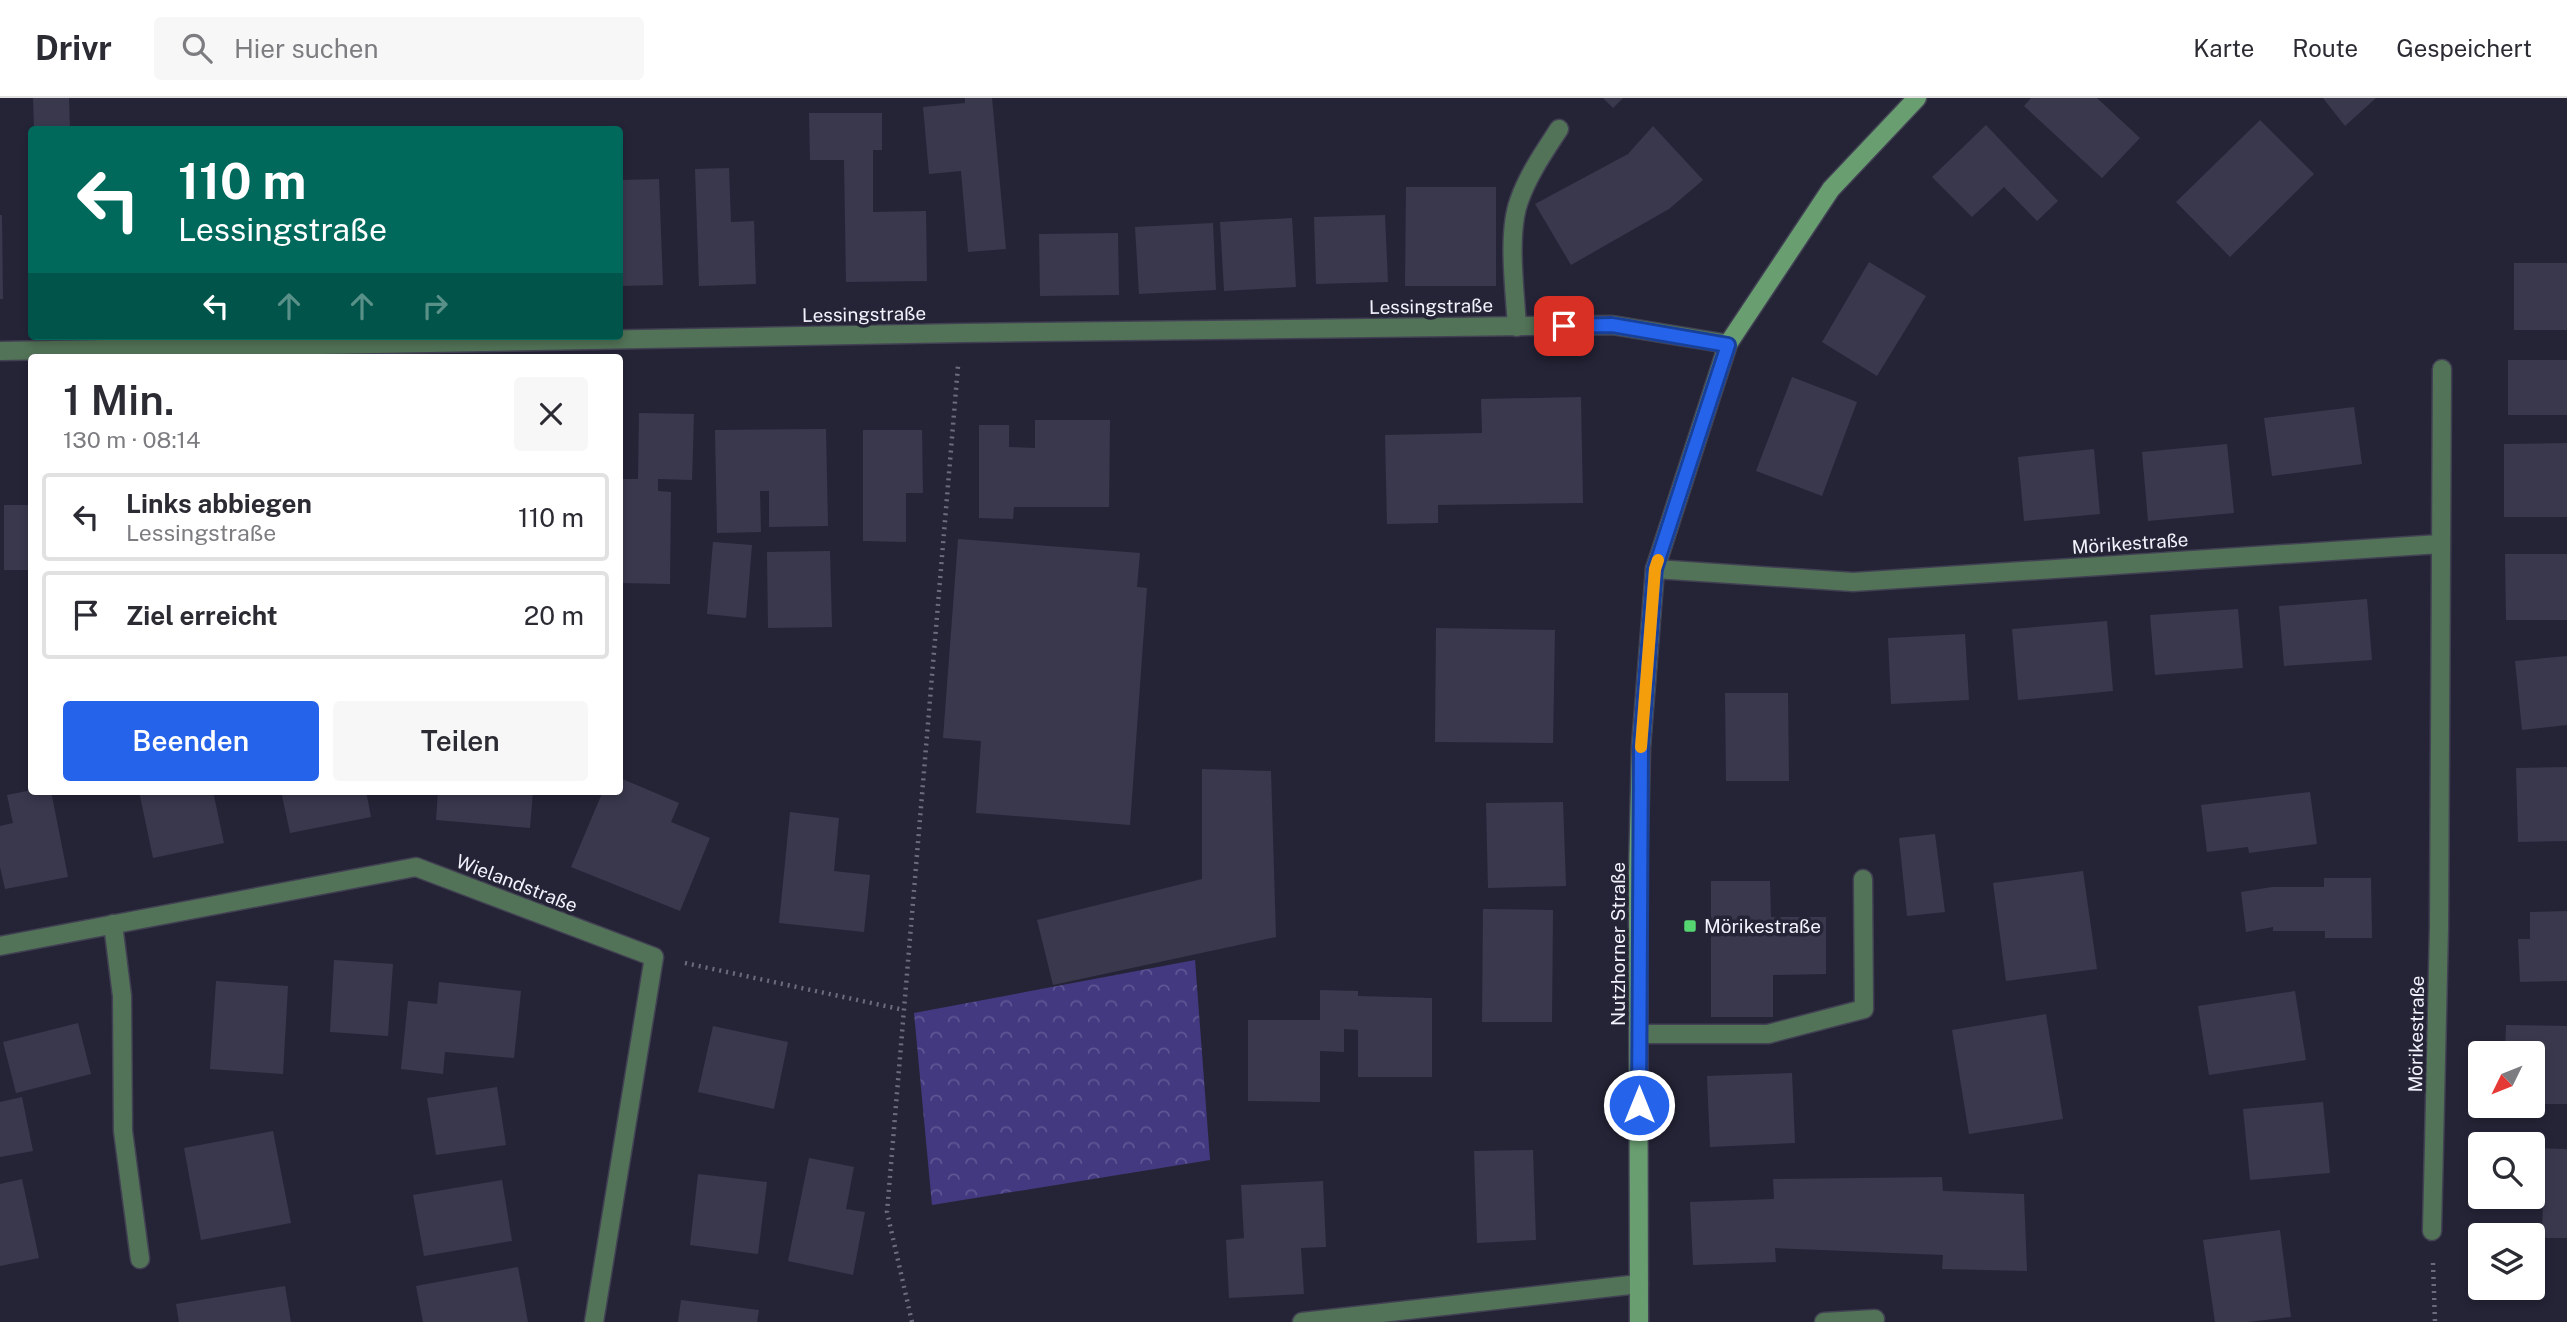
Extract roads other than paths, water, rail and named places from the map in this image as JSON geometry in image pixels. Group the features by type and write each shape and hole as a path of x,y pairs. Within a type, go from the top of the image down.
{"main road":[{"name":"Nutzhorner Straße","path":"1639,1322 1641,747 1655,569 1728,345 1832,189 1917,98"}],"street":[{"path":"1517,327 1513,246 1518,203 1536,165 1559,129"},
{"name":"Lessingstraße","path":"623,339 1612,325 1728,345"},
{"name":"Lessingstraße","path":"0,351 587,340"},
{"name":"Mörikestraße","path":"2432,1231 2439,928 2442,369"},
{"name":"Mörikestraße","path":"1655,569 1853,582 2440,544"},
{"name":"Wielandstraße","path":"0,946 416,867 654,957 594,1322"},
{"path":"1639,1034 1768,1034 1864,1009 1863,878"},
{"path":"113,924 122,996 122,1131 140,1259"},
{"path":"1303,1322 1639,1284"},
{"path":"1824,1322 1875,1319"}],"place":[{"name":"Mörikestraße","path":"1690,926"}]}
